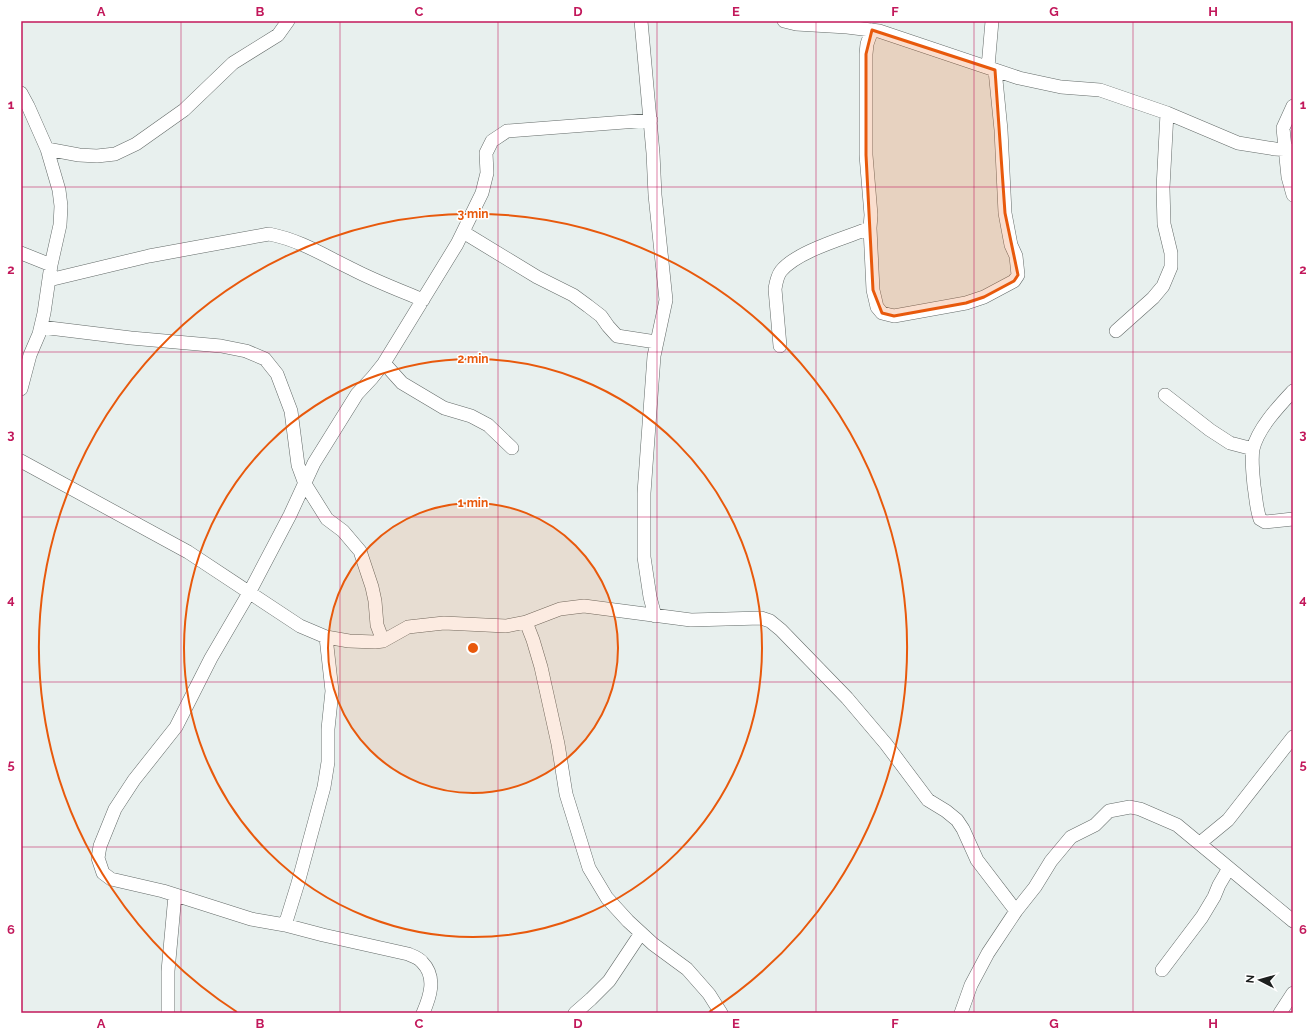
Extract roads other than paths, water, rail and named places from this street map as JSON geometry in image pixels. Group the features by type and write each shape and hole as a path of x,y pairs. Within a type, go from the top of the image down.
{"street":[{"path":"47,149 79,155 97,156 115,154 136,144 184,110 233,63 278,35 288,21"},
{"path":"784,21 796,24 847,27 879,31 1019,78 1061,87 1100,90 1167,113 1238,143 1289,149"},
{"path":"872,30 867,44 865,68 866,155 871,215 870,228 873,290 877,307 882,313 894,316 966,303 984,297 1014,281 1018,275 1016,256 1010,245 1005,213 1001,130 991,68 992,21"},
{"path":"642,23 653,153 654,195 666,300 654,356 644,494 644,557 650,597 656,616"},
{"path":"21,93 47,149 59,190 61,206 60,225 40,327 24,364 21,389"},
{"path":"1293,106 1284,128 1289,149 1288,177 1293,195"},
{"path":"1116,331 1153,298 1163,286 1171,267 1171,253 1164,224 1163,188 1167,113"},
{"path":"423,1013 430,999 432,986 430,975 422,962 408,954 285,925 251,919 175,894 111,879 103,873 99,864 98,858 100,846 115,809 134,780 176,727 211,658 249,593 314,464 357,394 384,363 463,232 482,193 487,173 486,153 492,140 507,131 650,120"},
{"path":"780,346 775,289 780,272 811,250 870,228"},
{"path":"463,232 578,299 601,316 617,336 656,342"},
{"path":"49,280 148,256 269,234 284,237 306,245 353,270 423,300"},
{"path":"21,253 51,265"},
{"path":"40,327 131,338 221,346 246,351 265,359 277,374 292,411 298,465 305,484 327,519 343,531 360,552 372,587 377,625 383,641"},
{"path":"384,363 402,383 444,408 471,416 488,425 512,448"},
{"path":"1293,391 1271,417 1258,436 1253,449 1253,472 1257,511 1260,519 1265,522 1293,519"},
{"path":"1165,395 1210,430 1230,443 1253,449"},
{"path":"21,461 188,552 300,626 326,637 349,641 376,642 383,641 408,627 444,623 506,626 526,622 560,609 584,606 691,620 761,618 770,621 781,630 847,698 886,744 928,800 957,820 963,829 977,860 1016,911"},
{"path":"526,622 541,667 558,744 566,794 589,868 607,898 641,934 687,969 709,994 721,1013"},
{"path":"285,925 324,787 328,762 328,729 332,691 326,637"},
{"path":"1200,843 1228,820 1293,737"},
{"path":"961,1013 971,985 988,954 1016,911 1035,888 1051,861 1071,837 1095,825 1109,811 1130,807 1177,825 1293,921"},
{"path":"1162,970 1202,917 1229,868"},
{"path":"168,1013 168,971 175,894"},
{"path":"575,1013 592,999 609,981 641,934"},
{"path":"1280,1013 1293,993"}]}
